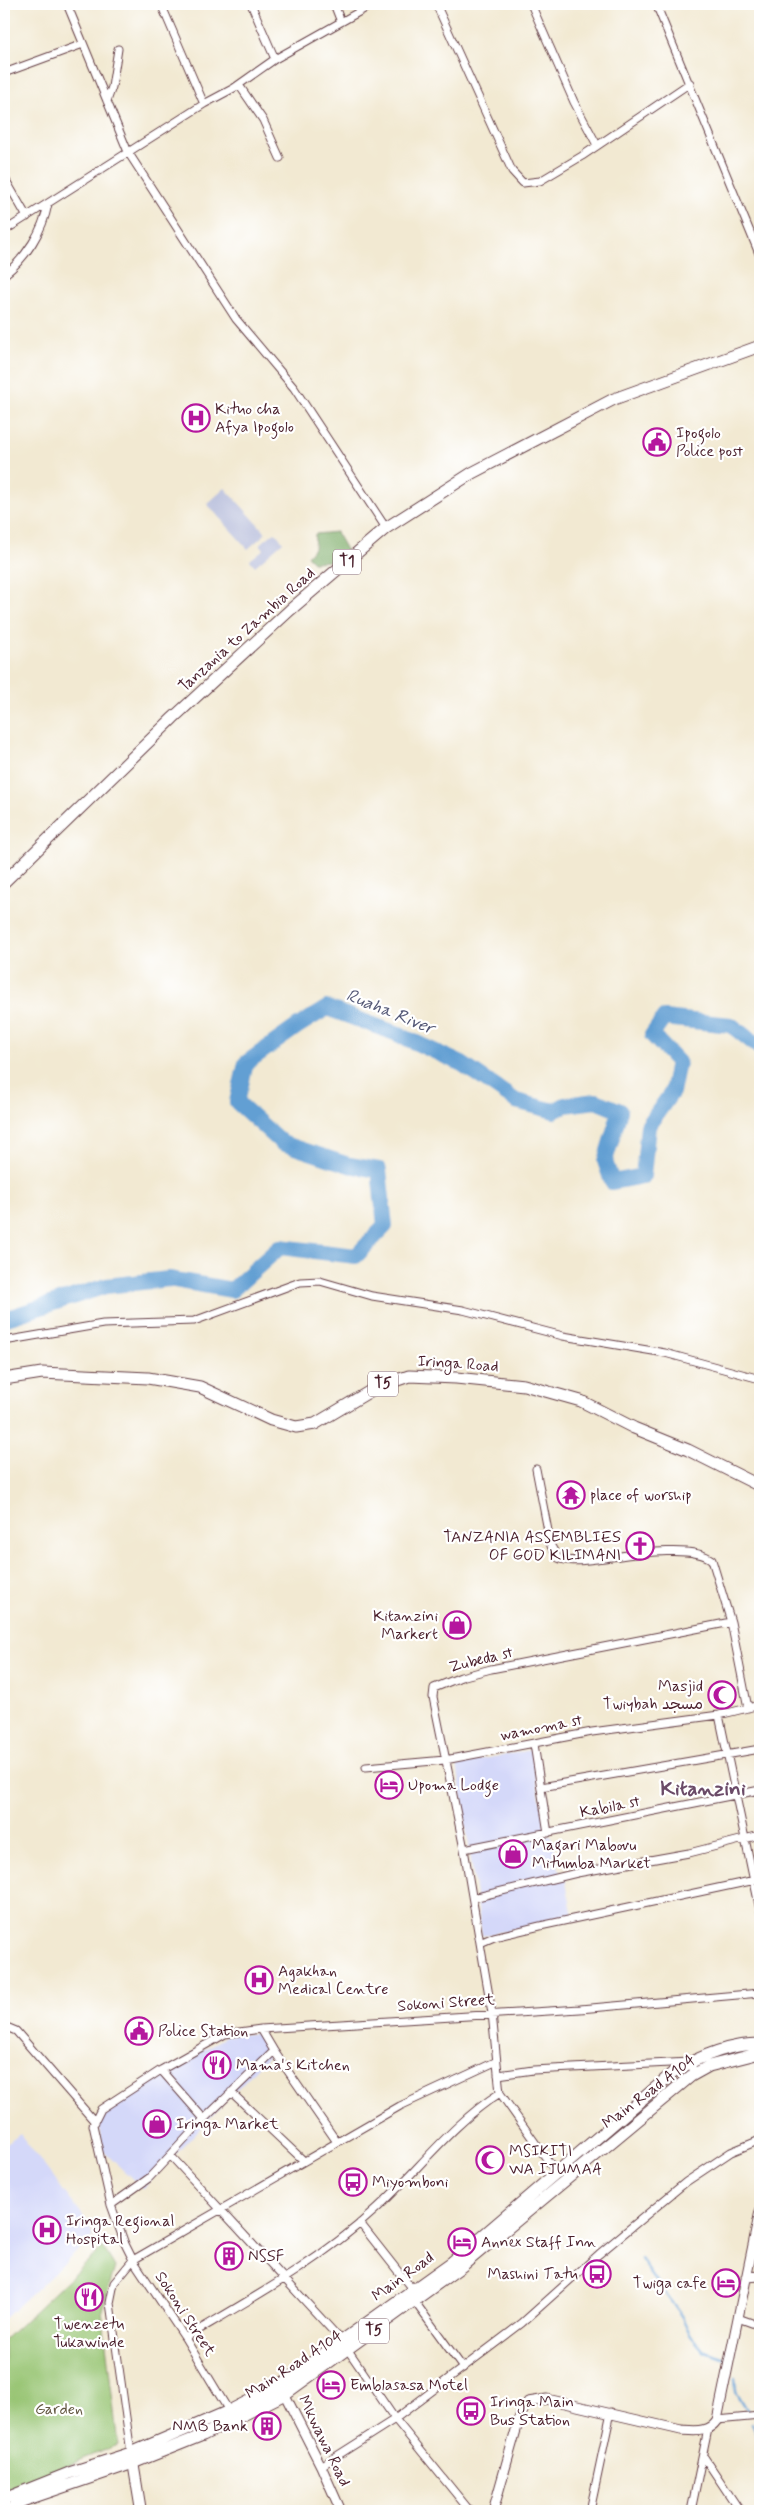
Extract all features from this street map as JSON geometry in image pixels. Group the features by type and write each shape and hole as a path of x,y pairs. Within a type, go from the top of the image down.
{"highway":[{"name":"Tanzania to Zambia Road","path":"4,882 173,718 290,610 386,528 472,473 614,399 760,346"},
{"name":"Iringa Road","path":"4,1379 42,1372 157,1380 200,1387 270,1420 296,1427 315,1424 377,1387 409,1376 456,1378 524,1385 581,1401 634,1428 676,1444 760,1486"},
{"name":"Main Road","path":"4,2499 69,2473 132,2458 228,2410 282,2389 345,2346 412,2290 452,2262 674,2072 690,2062 725,2049 760,2044"},
{"name":"Main Road A104","path":"345,2346 415,2302 462,2266 695,2074 709,2066 734,2058 760,2054"},
{"name":"Main Road A104","path":"7,2511 22,2501 237,2420 282,2389"}],"main road":[{"path":"132,2458 142,2511"}],"street":[{"path":"67,4 128,152 236,318 294,388 386,528"},
{"path":"161,4 204,104"},
{"path":"251,4 275,59"},
{"path":"334,4 341,22"},
{"path":"4,230 204,104 240,85 275,59 373,4"},
{"path":"436,4 512,170 519,180 527,184 540,181 690,83"},
{"path":"532,4 574,102 597,145"},
{"path":"656,4 760,256"},
{"path":"4,73 84,44"},
{"path":"107,101 112,87 118,48"},
{"path":"240,85 263,120 280,158"},
{"path":"4,178 27,217"},
{"path":"4,275 20,262 33,242 46,214 48,204"},
{"path":"4,1341 103,1324 194,1321 300,1282 320,1281 372,1296 463,1310 563,1336 665,1353 760,1379"},
{"path":"536,1469 551,1546 558,1558 582,1560 650,1553 701,1554 712,1560 731,1622 748,1708"},
{"name":"Zubeda st","path":"500,2092 495,2062 492,2013 464,1849 433,1697 434,1688 440,1684 491,1669 731,1622"},
{"name":"wamoma st","path":"366,1768 446,1760 592,1732 719,1715 760,1705"},
{"path":"719,1715 726,1756 745,1839 757,1880 760,1910"},
{"path":"534,1744 548,1833"},
{"path":"541,1787 760,1749"},
{"name":"Kabila st","path":"464,1849 760,1790"},
{"path":"472,1898 577,1873 689,1853 760,1835"},
{"path":"480,1943 494,1937 540,1926 757,1880"},
{"name":"Sokoni Street","path":"228,2410 185,2338 133,2260 111,2206 94,2122 101,2109 161,2070 224,2034 261,2028 580,2009 760,1993"},
{"path":"4,2026 16,2031 94,2122"},
{"path":"261,2028 274,2051 337,2142"},
{"path":"111,2206 150,2178 231,2092 274,2051"},
{"path":"132,2458 110,2303 114,2283 133,2260 408,2102 495,2062"},
{"path":"498,2075 533,2070 690,2062 695,2074"},
{"path":"161,2070 204,2120"},
{"path":"231,2092 304,2161"},
{"path":"185,2338 285,2279 360,2223 475,2111 500,2092 556,2172"},
{"path":"321,2466 395,2419 522,2323 598,2254 686,2182 731,2152 760,2140"},
{"path":"171,2156 345,2346 395,2419 470,2511"},
{"path":"691,2511 704,2457 708,2429 717,2420 760,2211"},
{"path":"360,2223 412,2290"},
{"path":"746,2277 760,2276"},
{"path":"415,2302 463,2368"},
{"path":"738,2318 760,2326"},
{"name":"Mkwawa Road","path":"282,2389 321,2466 340,2511"},
{"path":"493,2511 520,2416 528,2402 547,2398 682,2430 708,2429"},
{"path":"590,2511 611,2412"},
{"path":"717,2420 760,2416"},
{"path":"704,2457 740,2511"}],"shaded area":[{"path":"225,488 266,533 248,549 207,504"},
{"path":"275,532 283,542 255,566 250,560 264,549 260,544"},
{"name":"Magari Mabovu Mitumba Market","path":"531,1750 547,1836 551,1836 560,1873 564,1873 573,1916 482,1936 457,1764"},
{"path":"259,2033 273,2051 143,2189 103,2151 98,2122 116,2103 158,2075 227,2036"},
{"name":"Iringa Regional Hospital","path":"20,2134 88,2223 93,2237 4,2319 4,2146"}],"green space":[{"path":"336,532 348,553 334,561 313,562 307,556 314,548 315,534"},
{"name":"Garden","path":"103,2247 115,2267 102,2310 118,2445 4,2491 4,2340"}],"waterway":[{"name":"Ruaha River","path":"4,1319 106,1286 169,1279 232,1290 280,1247 356,1256 385,1226 379,1170 349,1165 282,1143 237,1102 246,1063 327,1008 395,1033 462,1064 516,1101 554,1111 565,1105 596,1101 620,1111 605,1161 612,1182 643,1176 648,1126 672,1092 678,1062 652,1035 664,1018 731,1025 760,1048"},
{"path":"641,2259 682,2317 691,2336 705,2352 727,2359"},
{"path":"735,2378 736,2391 749,2413"},
{"path":"751,2424 760,2442"}],"place":[{"name":"Kituo cha Afya Ipogolo","path":"196,418"},
{"name":"Ipogolo Police post","path":"657,442"},
{"name":"place of worship","path":"571,1495"},
{"name":"TANZANIA ASSEMBLIES OF GOD KILIMANI","path":"640,1546"},
{"name":"Kitanzini Markert","path":"457,1625"},
{"name":"Masjid Twiybah مسجد","path":"722,1695"},
{"name":"Upoma Lodge","path":"389,1785"},
{"name":"Magari Mabovu Mitumba Market","path":"513,1854"},
{"name":"Agakhan Medical Centre","path":"259,1980"},
{"name":"Police Station","path":"139,2031"},
{"name":"Mama's Kitchen","path":"217,2065"},
{"name":"Iringa Market","path":"157,2124"},
{"name":"MSIKITI WA IJUMAA","path":"490,2160"},
{"name":"Miyomboni","path":"353,2182"},
{"name":"Iringa Regional Hospital","path":"47,2230"},
{"name":"Annex Staff Inn","path":"462,2242"},
{"name":"NSSF","path":"229,2256"},
{"name":"Mashini Tatu","path":"597,2274"},
{"name":"Twiga cafe","path":"726,2283"},
{"name":"Twenzetu Tukawinde","path":"89,2297"},
{"name":"Emblasasa Motel","path":"331,2385"},
{"name":"Iringa Main Bus Station","path":"471,2411"},
{"name":"NMB Bank","path":"267,2426"}],"district":[{"name":"Kitanzini","path":"703,1789"}]}
